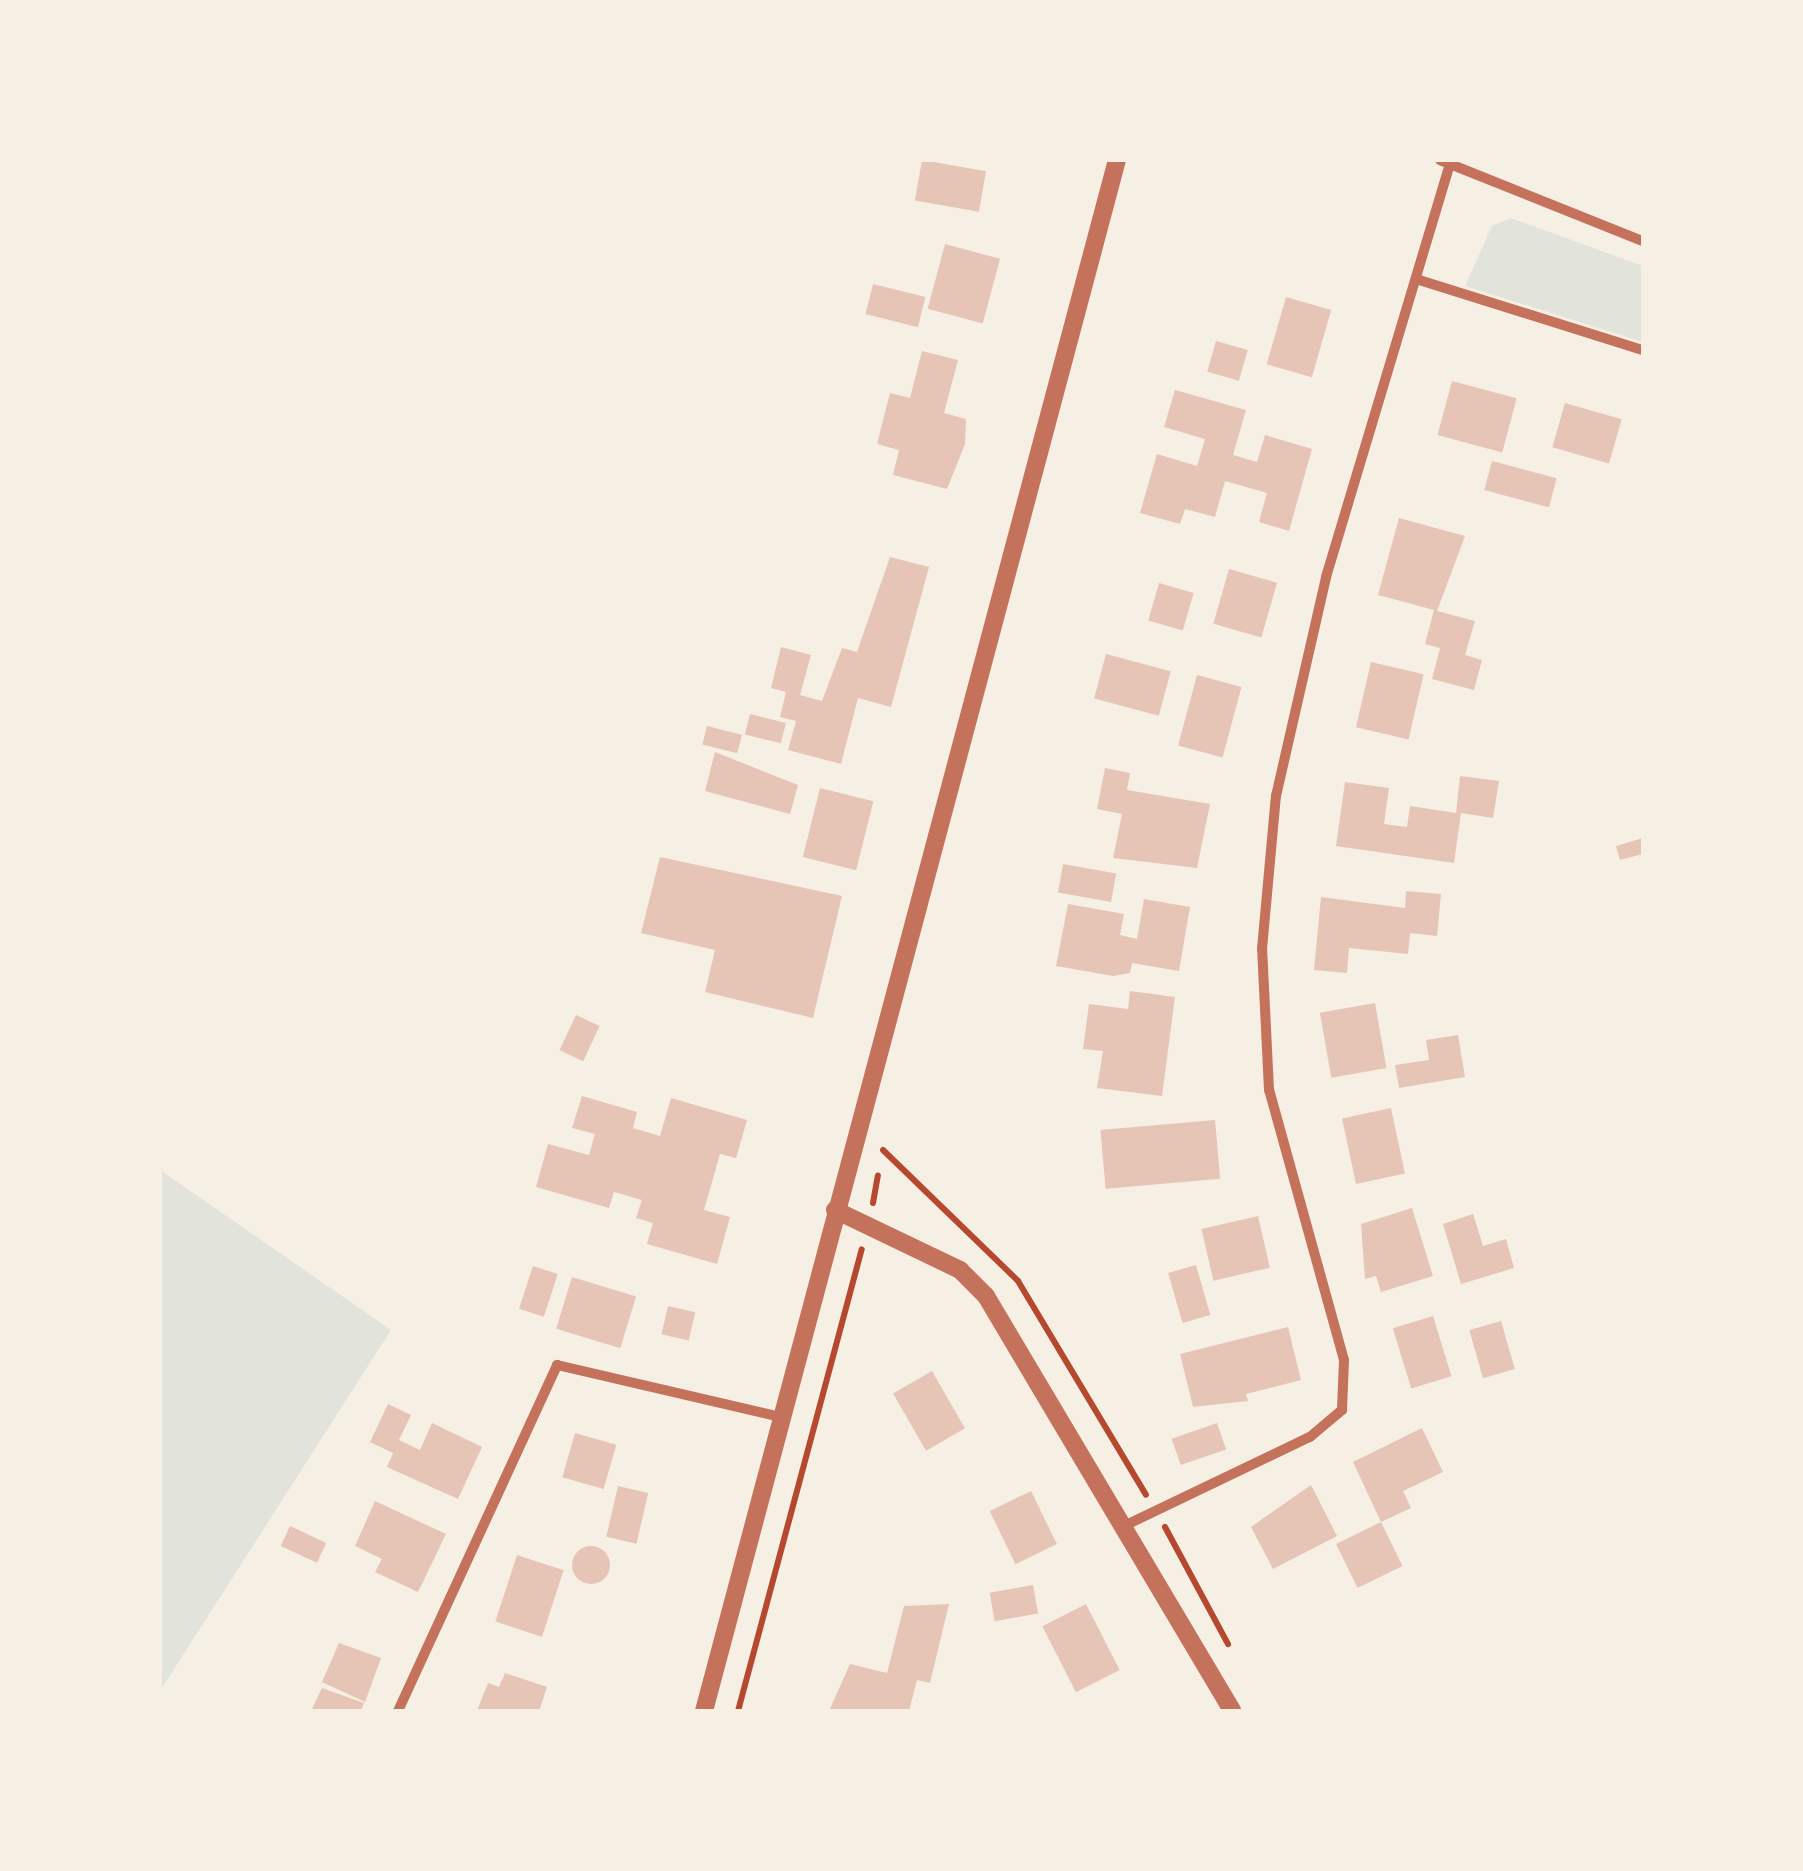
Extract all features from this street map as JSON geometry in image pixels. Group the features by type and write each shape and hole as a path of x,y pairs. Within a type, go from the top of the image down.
{"street":[{"path":"704,1711 1118,160"},
{"path":"1126,1525 1310,1438 1342,1410 1344,1360 1269,1090 1262,949 1276,796 1314,632 1416,279 1445,161 1643,241"},
{"path":"1416,279 1643,350"},
{"path":"835,1210 960,1270 986,1296 1126,1525 1232,1711"},
{"path":"398,1711 557,1365 780,1417"}],"path":[{"path":"738,1711 869,1224 882,1150"}],"shaded area":[{"path":"1511,218 1643,266 1643,342 1465,286 1492,226"},
{"path":"160,1170 391,1330 160,1691"}],"building":[{"path":"922,160 986,171 979,212 915,200"},
{"path":"945,244 1000,259 983,323 928,309"},
{"path":"873,284 925,297 918,327 866,314"},
{"path":"1286,297 1331,310 1312,377 1267,364"},
{"path":"1216,341 1248,350 1239,381 1207,372"},
{"path":"922,351 958,360 944,413 966,419 965,444 947,489 893,475 899,450 877,444 890,393 910,398"},
{"path":"1452,381 1517,398 1502,452 1438,435"},
{"path":"1175,390 1246,410 1233,455 1257,462 1265,435 1312,449 1289,531 1259,522 1267,493 1225,481 1215,517 1185,509 1180,524 1140,513 1157,454 1197,466 1205,439 1164,427"},
{"path":"1565,403 1622,419 1609,463 1552,447"},
{"path":"1492,461 1557,478 1549,507 1484,490"},
{"path":"1399,518 1465,536 1437,611 1475,621 1465,655 1482,660 1474,690 1432,679 1440,648 1425,644 1434,610 1378,595"},
{"path":"890,557 929,567 891,707 858,698 841,764 788,750 796,721 780,717 786,692 771,688 781,647 811,655 800,695 822,701 842,648 857,652"},
{"path":"1229,569 1277,583 1261,638 1213,624"},
{"path":"1159,583 1194,593 1183,630 1148,620"},
{"path":"1106,654 1171,671 1159,716 1094,698"},
{"path":"1371,662 1424,674 1409,739 1356,727"},
{"path":"1197,675 1241,687 1223,757 1178,746"},
{"path":"750,714 786,723 781,743 745,734"},
{"path":"707,726 742,735 737,753 702,744"},
{"path":"715,752 798,785 790,814 705,791"},
{"path":"1105,768 1130,773 1127,790 1210,804 1197,868 1113,858 1122,814 1097,809"},
{"path":"1460,776 1499,781 1493,818 1461,813 1454,863 1336,846 1345,782 1389,788 1384,824 1407,827 1410,806 1456,813"},
{"path":"820,788 873,801 856,870 803,857"},
{"path":"1643,838 1643,854 1620,860 1616,846"},
{"path":"660,857 842,896 813,1018 705,992 715,950 641,933"},
{"path":"1063,864 1116,873 1111,902 1058,893"},
{"path":"1406,891 1441,894 1437,936 1410,933 1408,954 1349,948 1347,973 1314,970 1321,897 1405,908"},
{"path":"1144,899 1190,907 1179,971 1132,963 1130,973 1113,976 1056,966 1068,904 1124,914 1120,935 1137,939"},
{"path":"1130,991 1175,997 1162,1096 1097,1088 1103,1051 1083,1049 1089,1004 1128,1009"},
{"path":"1375,1003 1386,1068 1331,1078 1320,1013"},
{"path":"576,1015 600,1026 583,1061 560,1050"},
{"path":"1458,1035 1465,1077 1399,1088 1395,1065 1429,1060 1426,1040"},
{"path":"582,1096 637,1112 633,1128 660,1136 671,1098 747,1120 736,1158 720,1154 704,1210 730,1217 717,1264 647,1244 653,1223 636,1218 642,1200 614,1192 609,1208 536,1187 548,1144 589,1155 595,1134 572,1128"},
{"path":"1391,1108 1405,1174 1356,1184 1342,1118"},
{"path":"1215,1120 1220,1179 1106,1189 1100,1130"},
{"path":"1412,1208 1433,1276 1381,1292 1376,1276 1365,1279 1361,1224"},
{"path":"1473,1214 1483,1246 1506,1239 1514,1268 1461,1284 1443,1224"},
{"path":"1258,1216 1270,1268 1213,1281 1201,1229"},
{"path":"1196,1265 1210,1315 1182,1323 1168,1273"},
{"path":"533,1266 558,1274 544,1317 519,1309"},
{"path":"572,1277 636,1297 620,1348 556,1329"},
{"path":"668,1306 695,1312 689,1341 661,1334"},
{"path":"1433,1316 1451,1376 1411,1389 1393,1328"},
{"path":"1501,1321 1515,1369 1483,1378 1469,1330"},
{"path":"1288,1327 1301,1380 1246,1394 1248,1401 1193,1407 1180,1354"},
{"path":"932,1371 965,1428 926,1451 893,1394"},
{"path":"388,1404 411,1415 399,1440 420,1450 432,1423 482,1447 458,1499 387,1467 393,1453 370,1442"},
{"path":"1217,1423 1226,1449 1181,1465 1172,1439"},
{"path":"1422,1428 1443,1472 1403,1491 1411,1508 1381,1522 1353,1462"},
{"path":"575,1433 616,1445 604,1489 562,1477"},
{"path":"1311,1485 1337,1536 1273,1569 1251,1527"},
{"path":"618,1486 648,1493 637,1544 606,1537"},
{"path":"1031,1491 1057,1544 1016,1564 990,1511"},
{"path":"375,1501 446,1534 418,1592 375,1572 382,1559 355,1546"},
{"path":"1381,1522 1402,1566 1358,1588 1336,1544"},
{"path":"290,1526 326,1543 317,1563 281,1546"},
{"path":"591,1546 604,1552 610,1565 604,1578 591,1584 578,1578 572,1565 578,1552"},
{"path":"517,1555 564,1570 542,1637 495,1622"},
{"path":"1033,1585 1038,1614 995,1621 990,1593"},
{"path":"949,1604 930,1683 917,1680 909,1711 829,1711 850,1664 887,1673 904,1606"},
{"path":"1086,1604 1120,1670 1076,1692 1042,1626"},
{"path":"339,1643 381,1658 365,1702 322,1682"},
{"path":"505,1673 547,1687 539,1711 477,1711 488,1683 499,1687"},
{"path":"322,1688 364,1703 361,1711 311,1711"}]}
